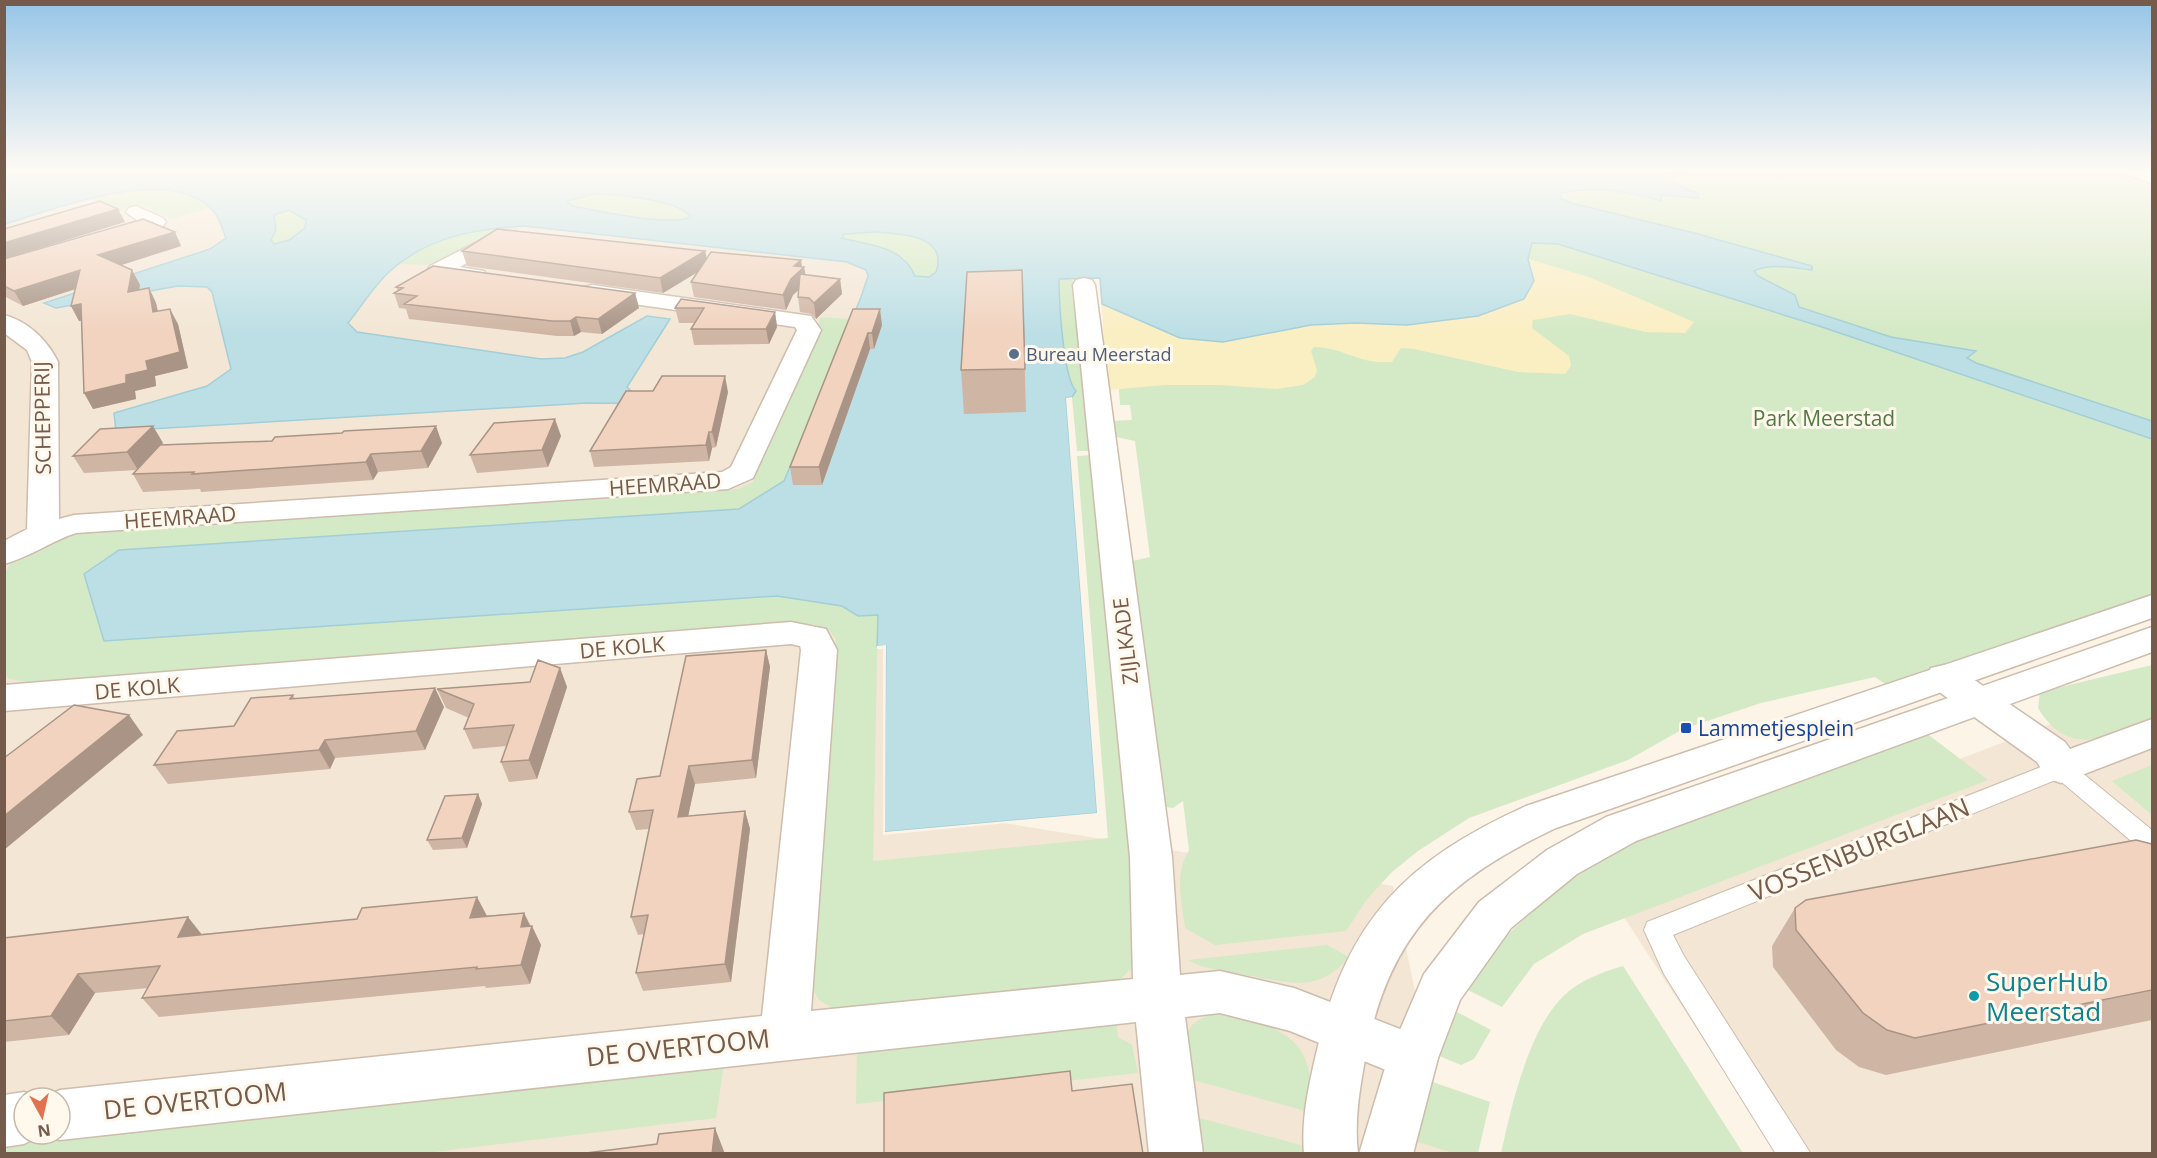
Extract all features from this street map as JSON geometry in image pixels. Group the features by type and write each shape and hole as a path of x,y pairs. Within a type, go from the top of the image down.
{"street":[{"path":"91,242 146,225"},
{"path":"483,245 438,271 497,279"},
{"name":"ZIJLKADE","path":"1084,285 1151,857 1158,998"},
{"name":"HEEMRAAD","path":"4,554 43,532 74,524 728,480 743,472 809,330 803,321 568,289"},
{"name":"SCHEPPERIJ","path":"4,322 38,346 45,362 43,532"},
{"path":"1331,1154 1329,1136 1344,1029 1372,955 1416,895 1463,856 1508,830 1541,817 2152,606"},
{"name":"DE KOLK","path":"13,703 791,633 814,637 819,650 784,1036"},
{"path":"1386,1154 1413,1058 1441,989 1495,915 1562,861 1621,829 2152,639"},
{"path":"1944,677 2051,752 2061,768"},
{"name":"VOSSENBURGLAAN","path":"2061,768 2152,733"},
{"name":"DE OVERTOOM","path":"72,1113 784,1036 1220,992 1294,1010 1344,1029"},
{"path":"1158,998 1176,1154"},
{"path":"1344,1029 1413,1058"}],"lane":[{"path":"2061,768 2152,844"},
{"name":"VOSSENBURGLAAN","path":"1794,1154 1674,965 1657,930 2061,768"}],"shaded area":[{"path":"5,225 709,225 864,254 917,310 899,806 1393,886 1449,1153 5,1154"},
{"path":"2152,685 2152,1153 1777,1153 1609,894"}],"green space":[{"path":"275,225 306,225 289,240 273,244 271,240 276,230"},
{"name":"Park Meerstad","path":"1572,225 2152,225 2152,594 1888,686 1875,677 1761,703 1683,729 1628,760 1469,818 1418,851 1392,872 1367,899 1346,931 1215,945 1185,928 1180,878 1184,859 1189,850 1183,801 1173,808 1166,807 1160,802 1128,562 1150,557 1135,441 1111,436 1110,421 1132,420 1130,405 1120,405 1119,389 1127,388 1196,355 1548,265 1528,259 1532,243 1546,243"},
{"path":"524,226 495,243 436,265 398,264 412,254 458,235"},
{"path":"875,232 919,238 929,243 938,259 936,272 929,277 915,276 904,258 842,238 844,234"},
{"path":"1058,279 1070,279 1075,282 1092,451 1077,451 1072,397 1076,391 1071,383 1065,355"},
{"path":"820,317 851,319 784,481 738,509 119,550 104,641 777,596 842,606 858,616 878,615 873,861 1108,838 1077,456 1093,455 1141,940 1136,964 1117,982 843,1014 819,1000 812,988 836,640 830,631 814,624 27,682 9,679 5,674 3,603 7,569 16,558 30,549 66,536 138,527 738,489 753,482 817,332"},
{"path":"2152,665 2152,719 2120,732 2105,737 2077,739 2063,734 2050,724 2038,708 2040,692"},
{"path":"1926,733 1988,780 1583,934 1534,964 1502,1007 1468,990 1508,934 1552,894 1608,854 1693,816"},
{"path":"2152,765 2152,815 2112,781"},
{"path":"1327,945 1349,957 1327,976 1304,983 1218,970 1188,960"},
{"path":"1623,966 1743,1153 1501,1153 1524,1066 1543,1023 1555,1005 1575,986"},
{"path":"1221,1012 1263,1024 1292,1040 1302,1052 1308,1067 1309,1112 1186,1078 1187,1034 1197,1021"},
{"path":"1457,1012 1491,1030 1474,1059 1461,1065 1437,1055"},
{"path":"1116,1021 1118,1037 1132,1045 1138,1073 856,1104 857,1050"},
{"path":"724,1064 716,1118 426,1153 5,1154 4,1142 12,1141 12,1146 72,1146 72,1135"},
{"path":"1427,1080 1490,1102 1478,1153 1453,1153 1412,1140"},
{"path":"1192,1116 1308,1147 1309,1153 1197,1153"}],"sand":[{"path":"1528,259 1589,277 1694,322 1685,333 1645,332 1570,314 1533,320 1532,328 1569,356 1571,366 1565,374 1518,372 1414,349 1401,348 1392,362 1380,362 1314,347 1311,351 1317,370 1315,377 1303,385 1276,389 1219,385 1166,385 1107,390 1102,304 1143,323 1269,332 1311,325 1355,323 1532,268"}],"water":[{"path":"221,225 275,225 276,230 271,240 274,244 289,240 305,228 305,225 1661,225 1812,266 1812,270 1775,267 1754,271 1758,276 1795,295 1799,307 1891,337 1976,351 1967,358 1976,363 2152,421 2152,439 1822,327 1558,244 1532,243 1528,259 1534,281 1524,299 1478,316 1407,325 1355,323 1311,325 1223,342 1180,338 1102,304 1100,278 1059,279 1065,355 1068,371 1076,391 1072,397 1066,398 1097,813 884,832 886,646 877,646 878,615 858,616 842,606 777,596 104,641 84,574 119,550 739,509 784,481 861,297 868,276 866,270 847,262 524,226 469,233 435,243 403,261 377,284 348,323 357,332 541,359 565,358 583,352 647,316 670,319 627,387 633,393 679,404 587,403 116,431 114,413 207,386 231,369 212,292 207,287 178,286 56,308 44,303 210,249 226,238","holes":["875,232 919,238 929,243 938,259 936,272 929,277 915,276 909,266 894,252 842,238 844,234"]}],"pier":[{"path":"1072,397 1072,400 1069,400 1100,814 883,835 883,649 877,649 877,646 886,645 885,832 1097,813 1066,398"}],"building":[{"path":"18,225 64,225 4,243 4,229"},
{"path":"122,225 158,225 175,232 98,255 132,270 128,292 149,288 153,312 170,309 180,352 146,361 148,370 126,375 126,383 84,393 81,304 71,306 80,270 14,291 4,286 4,259"},
{"path":"497,229 705,251 660,278 462,251"},
{"path":"711,252 801,260 794,266 804,267 791,279 783,295 691,282"},
{"path":"433,266 635,293 598,319 576,317 570,321 552,321 404,304 417,296 394,293 403,288 396,287"},
{"path":"1022,270 1025,369 961,370 967,272"},
{"path":"800,274 840,279 814,303 809,298 798,297"},
{"path":"681,299 775,312 766,329 691,329 704,308 675,308"},
{"path":"853,309 880,309 872,333 868,333 819,467 790,467"},
{"path":"662,376 725,376 712,432 709,432 706,445 590,451 626,391 653,391"},
{"path":"555,419 542,450 470,455 494,423"},
{"path":"153,426 127,452 73,456 100,429"},
{"path":"436,426 421,451 371,454 366,462 192,474 194,472 133,474 160,445 272,441 275,437"},
{"path":"766,650 752,760 689,766 678,817 745,811 725,964 636,973 648,915 631,917 653,810 629,812 637,779 660,776 686,656"},
{"path":"538,660 560,668 529,760 501,762 514,725 464,729 474,704 437,689 530,682"},
{"path":"435,688 416,731 325,740 319,750 154,765 177,731 234,726 251,698 293,695 290,699"},
{"path":"74,705 129,715 4,816 4,758"},
{"path":"478,794 462,838 427,840 445,796"},
{"name":"SuperHub Meerstad","path":"2136,840 2152,844 2152,990 1915,1038 1887,1030 1863,1013 1796,930 1795,908 1806,900"},
{"path":"477,897 470,918 524,913 521,927 532,926 521,965 476,969 477,967 142,998 160,966 78,974 51,1016 4,1021 4,938 188,917 178,937 357,919 362,908"},
{"path":"1070,1071 1072,1091 1132,1084 1143,1154 884,1154 884,1093"},
{"path":"715,1128 712,1154 578,1154 657,1144 659,1134"}],"place":[{"name":"Bureau Meerstad","path":"1014,354"},
{"name":"Lammetjesplein","path":"1686,728"},
{"name":"SuperHub Meerstad","path":"1974,996"}]}
